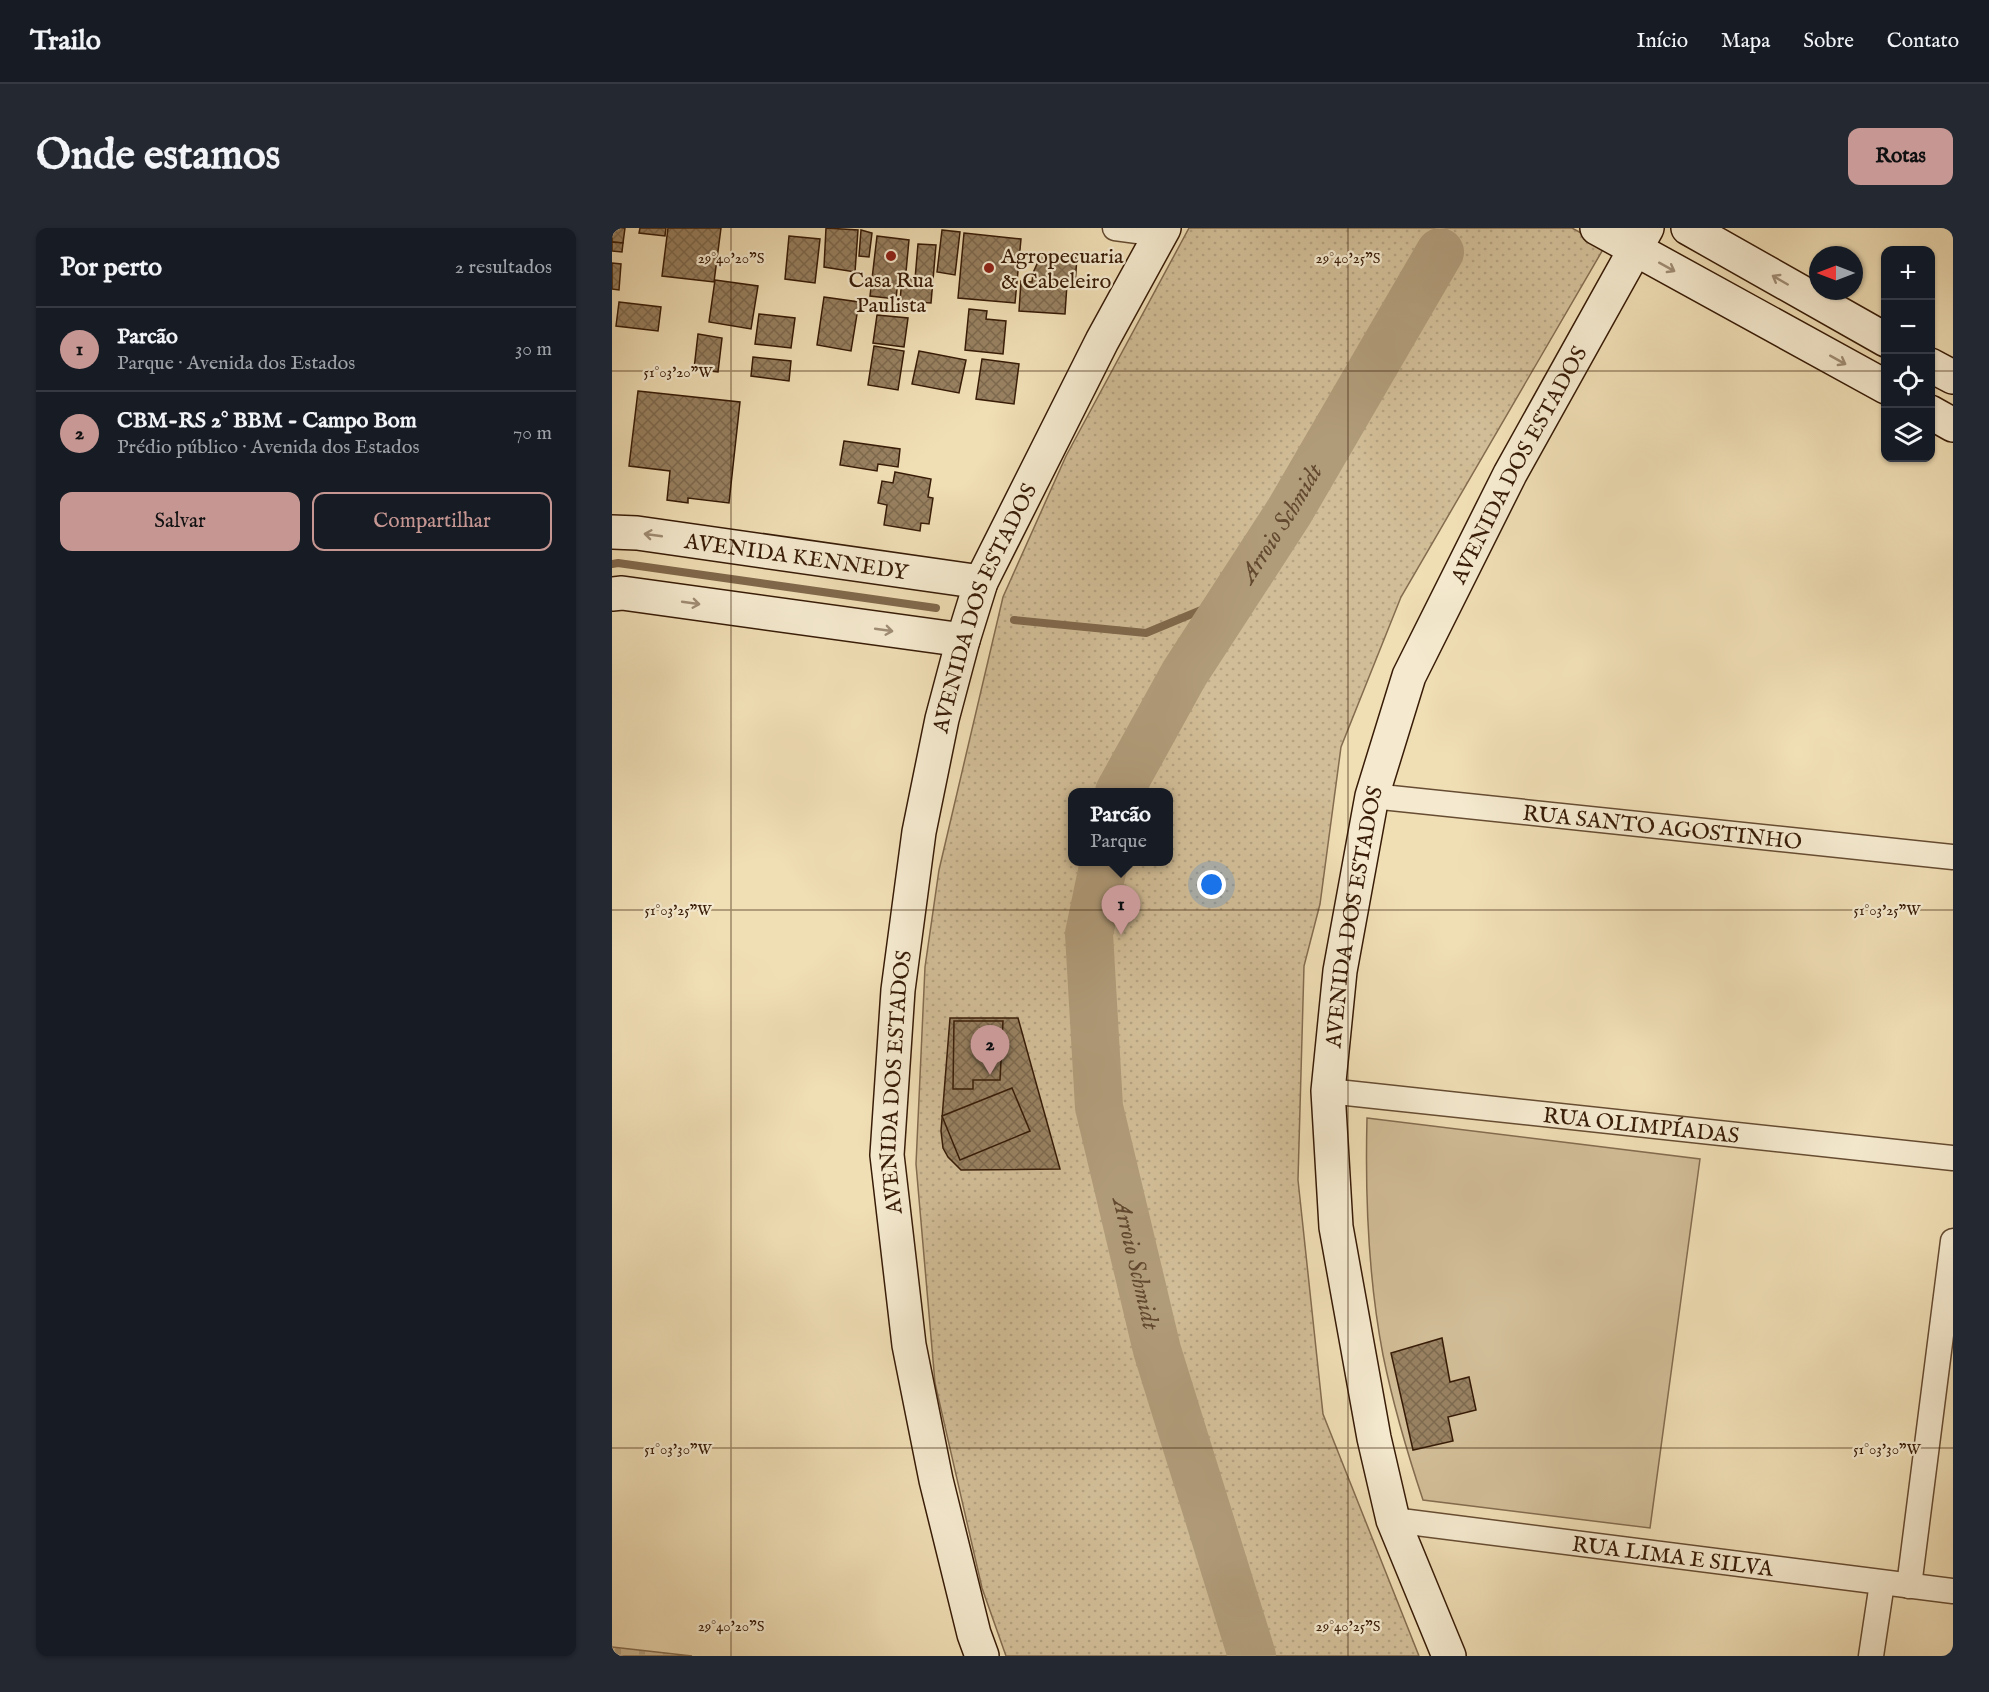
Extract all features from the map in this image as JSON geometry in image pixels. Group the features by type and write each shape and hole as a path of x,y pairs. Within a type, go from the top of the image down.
{"street":[{"path":"1115,228 1162,231"},
{"path":"1597,228 1641,239 1881,384"},
{"path":"1688,228 1881,337"},
{"name":"AVENIDA DOS ESTADOS","path":"982,1656 974,1634 936,1480 909,1345 887,1155 898,990 919,832 942,719 981,582 1102,341 1162,231"},
{"name":"AVENIDA DOS ESTADOS","path":"1449,1656 1393,1520 1374,1438 1336,1227 1328,1091 1340,971 1372,796 1409,676 1510,474 1641,239"},
{"path":"1935,368 1953,377"},
{"path":"1935,415 1953,425"},
{"name":"AVENIDA KENNEDY","path":"612,532 637,532 981,582"},
{"path":"612,594 622,593 963,640"},
{"name":"RUA SANTO AGOSTINHO","path":"1372,796 1953,857"},
{"name":"RUA OLIMPÍADAS","path":"1328,1091 1953,1158"},
{"path":"1909,1586 1953,1241"},
{"name":"RUA LIMA E SILVA","path":"1393,1520 1953,1591"},
{"path":"1871,1656 1882,1583"}],"green space":[{"path":"1189,228 1572,228 1605,246 1401,597 1341,747 1320,904 1304,966 1298,1180 1323,1414 1419,1656 1006,1656 982,1588 935,1383 916,1164 925,967 939,870 1003,597 1066,456"},
{"path":"1367,1118 1700,1159 1650,1528 1423,1500 1396,1410 1378,1326 1369,1237"},
{"path":"612,1647 692,1656 612,1656"}],"building":[{"path":"612,228 625,228 623,243 612,242"},
{"path":"640,228 666,228 665,236 639,233"},
{"path":"668,228 721,228 714,282 662,276"},
{"name":"Casa Rua Paulista","path":"826,228 858,230 855,272 824,267"},
{"name":"Casa Rua Paulista","path":"861,230 872,233 869,257 859,256"},
{"name":"Casa Rua Paulista","path":"942,230 960,232 955,275 937,272"},
{"name":"Agropecuaria & Cabeleiro","path":"964,233 1021,239 1015,303 958,298"},
{"path":"789,236 820,239 815,283 785,279"},
{"name":"Casa Rua Paulista","path":"877,236 909,240 906,272 899,271 896,299 870,296"},
{"path":"612,242 623,243 622,252 612,251"},
{"name":"Casa Rua Paulista","path":"918,244 936,245 931,303 900,301 902,278 915,279"},
{"path":"1041,255 1077,257 1075,285 1067,284 1065,314 1019,311 1021,281 1032,282 1033,273"},
{"path":"612,263 621,264 619,290 612,289"},
{"path":"715,280 758,286 751,329 709,322"},
{"path":"824,297 859,302 851,351 817,345"},
{"path":"619,302 661,307 658,331 616,326"},
{"path":"969,309 987,311 986,319 1006,321 1003,354 965,350"},
{"path":"759,314 795,318 791,348 755,344"},
{"path":"877,315 908,318 904,347 873,343"},
{"path":"698,334 722,338 718,372 694,369"},
{"path":"874,346 904,351 898,390 868,385"},
{"path":"919,351 966,360 959,393 912,384"},
{"path":"753,357 791,361 789,381 751,376"},
{"path":"982,359 1019,364 1014,404 976,399"},
{"path":"638,391 740,402 729,503 688,498 688,503 667,500 670,471 629,466"},
{"path":"844,441 900,449 898,467 878,464 877,471 840,465"},
{"path":"895,472 931,479 928,497 933,498 929,524 921,523 920,531 884,525 887,505 878,503 882,481 893,483"},
{"path":"950,1018 1018,1018 1060,1169 961,1170 948,1157 943,1148 941,1131"},
{"path":"954,1021 1003,1021 1000,1080 973,1080 973,1089 953,1089"},
{"path":"1012,1088 1030,1131 960,1160 942,1116"},
{"path":"1442,1338 1450,1382 1469,1377 1476,1410 1448,1417 1453,1441 1413,1450 1391,1353"}],"waterway":[{"name":"Arroio Schmidt","path":"1121,788 1184,674 1289,512 1440,252"},
{"path":"612,564 936,608"},
{"path":"1014,620 1146,633 1235,596"},
{"name":"Arroio Schmidt","path":"1103,866 1089,934 1099,1107 1157,1350 1252,1656"}],"place":[{"name":"Casa Rua Paulista","path":"891,256"},
{"name":"Agropecuaria & Cabeleiro","path":"989,268"},
{"name":"Parcão","path":"1121,935"},
{"name":"CBM-RS 2° BBM - Campo Bom","path":"990,1075"}]}
